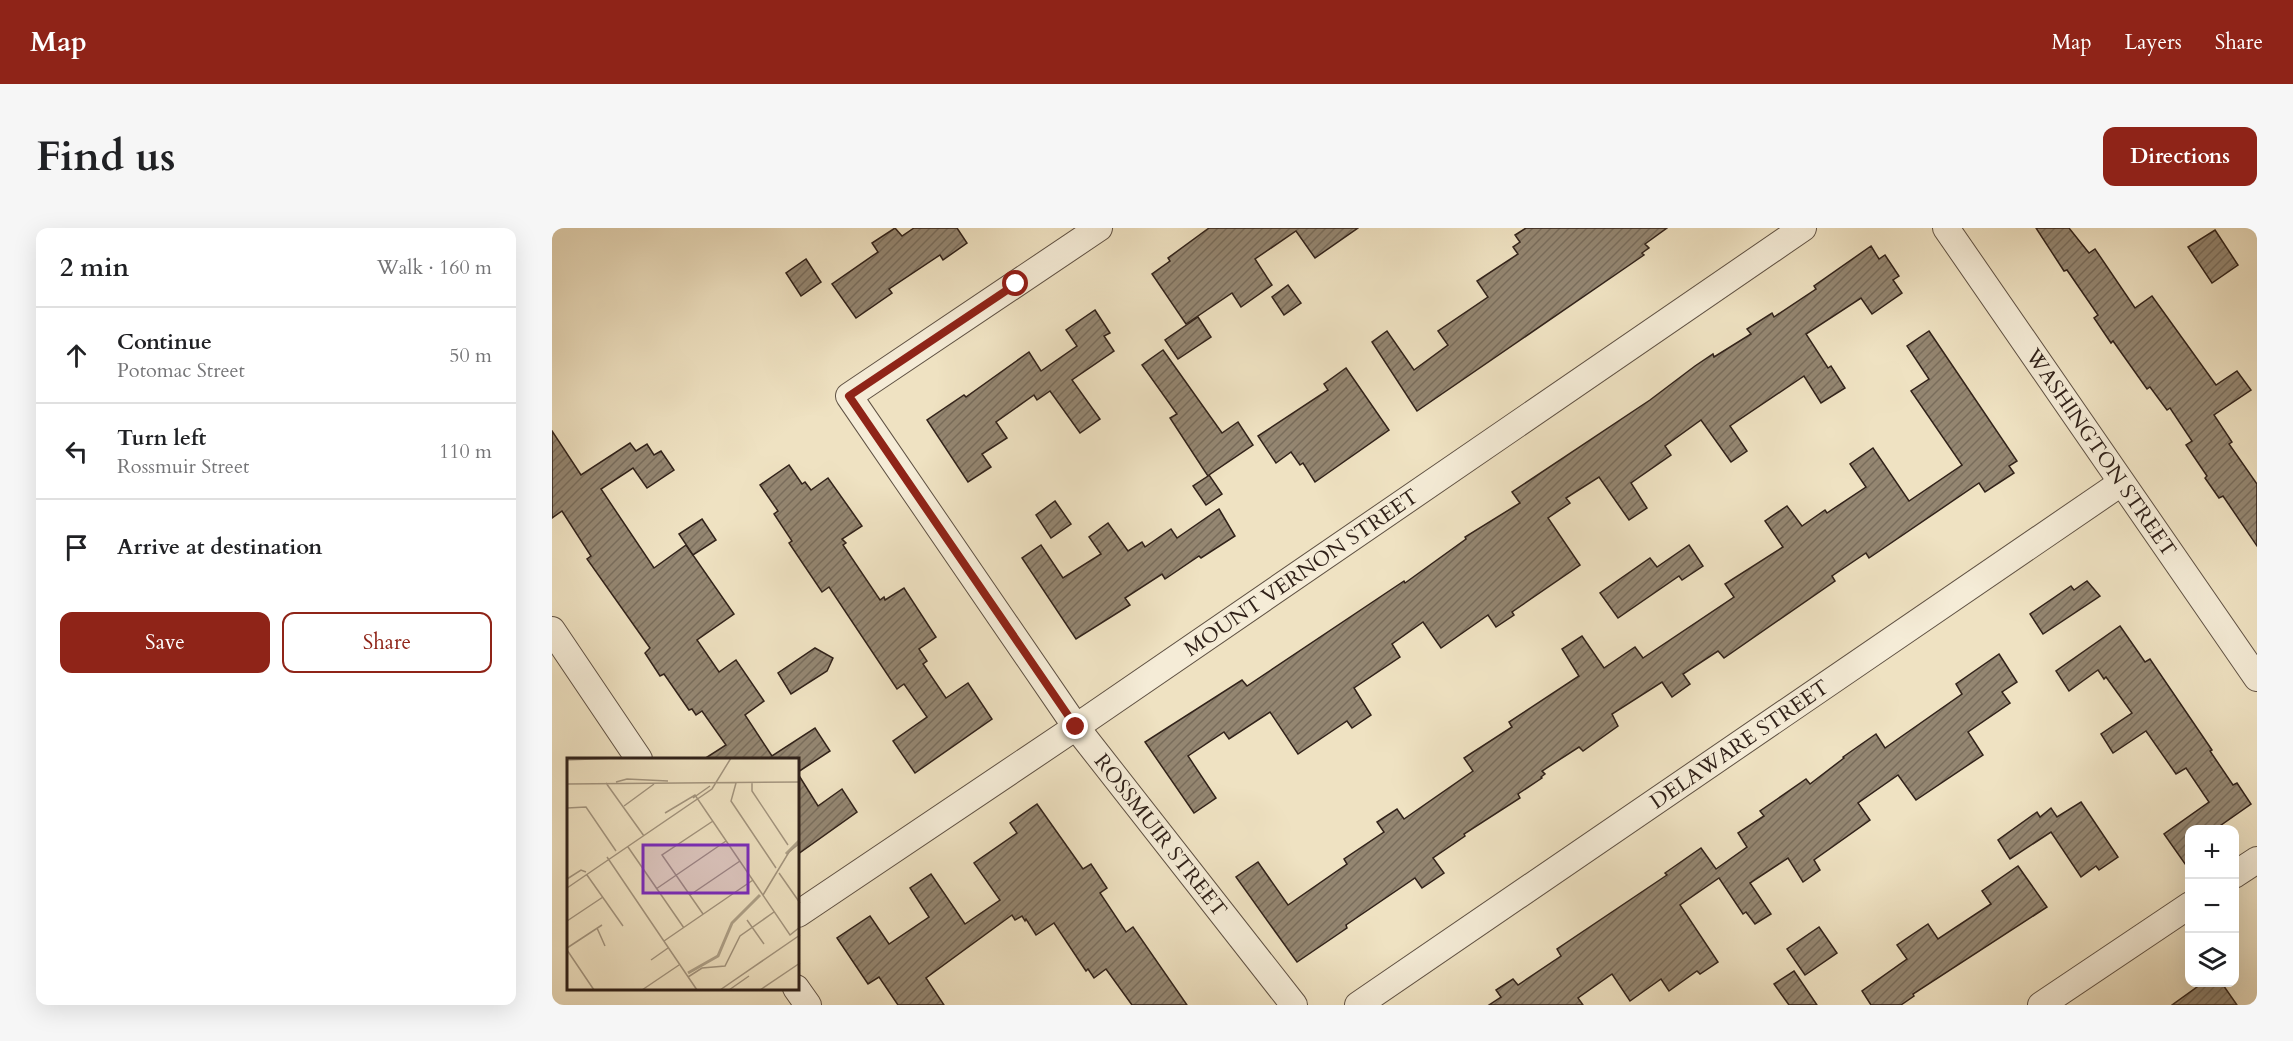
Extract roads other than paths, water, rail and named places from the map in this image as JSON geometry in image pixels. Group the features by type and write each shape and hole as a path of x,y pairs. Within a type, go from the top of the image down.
{"street":[{"name":"ROSSMUIR STREET","path":"1099,228 849,396 1076,727 1294,1005"},
{"name":"MOUNT VERNON STREET","path":"800,913 1076,727 1803,228"},
{"name":"WASHINGTON STREET","path":"1946,228 2257,678"},
{"name":"DELAWARE STREET","path":"1358,1005 2121,483"},
{"path":"552,630 638,758"},
{"path":"2239,872 2257,860"},
{"path":"2041,1005 2185,908"},
{"path":"797,990 808,1005"}]}
